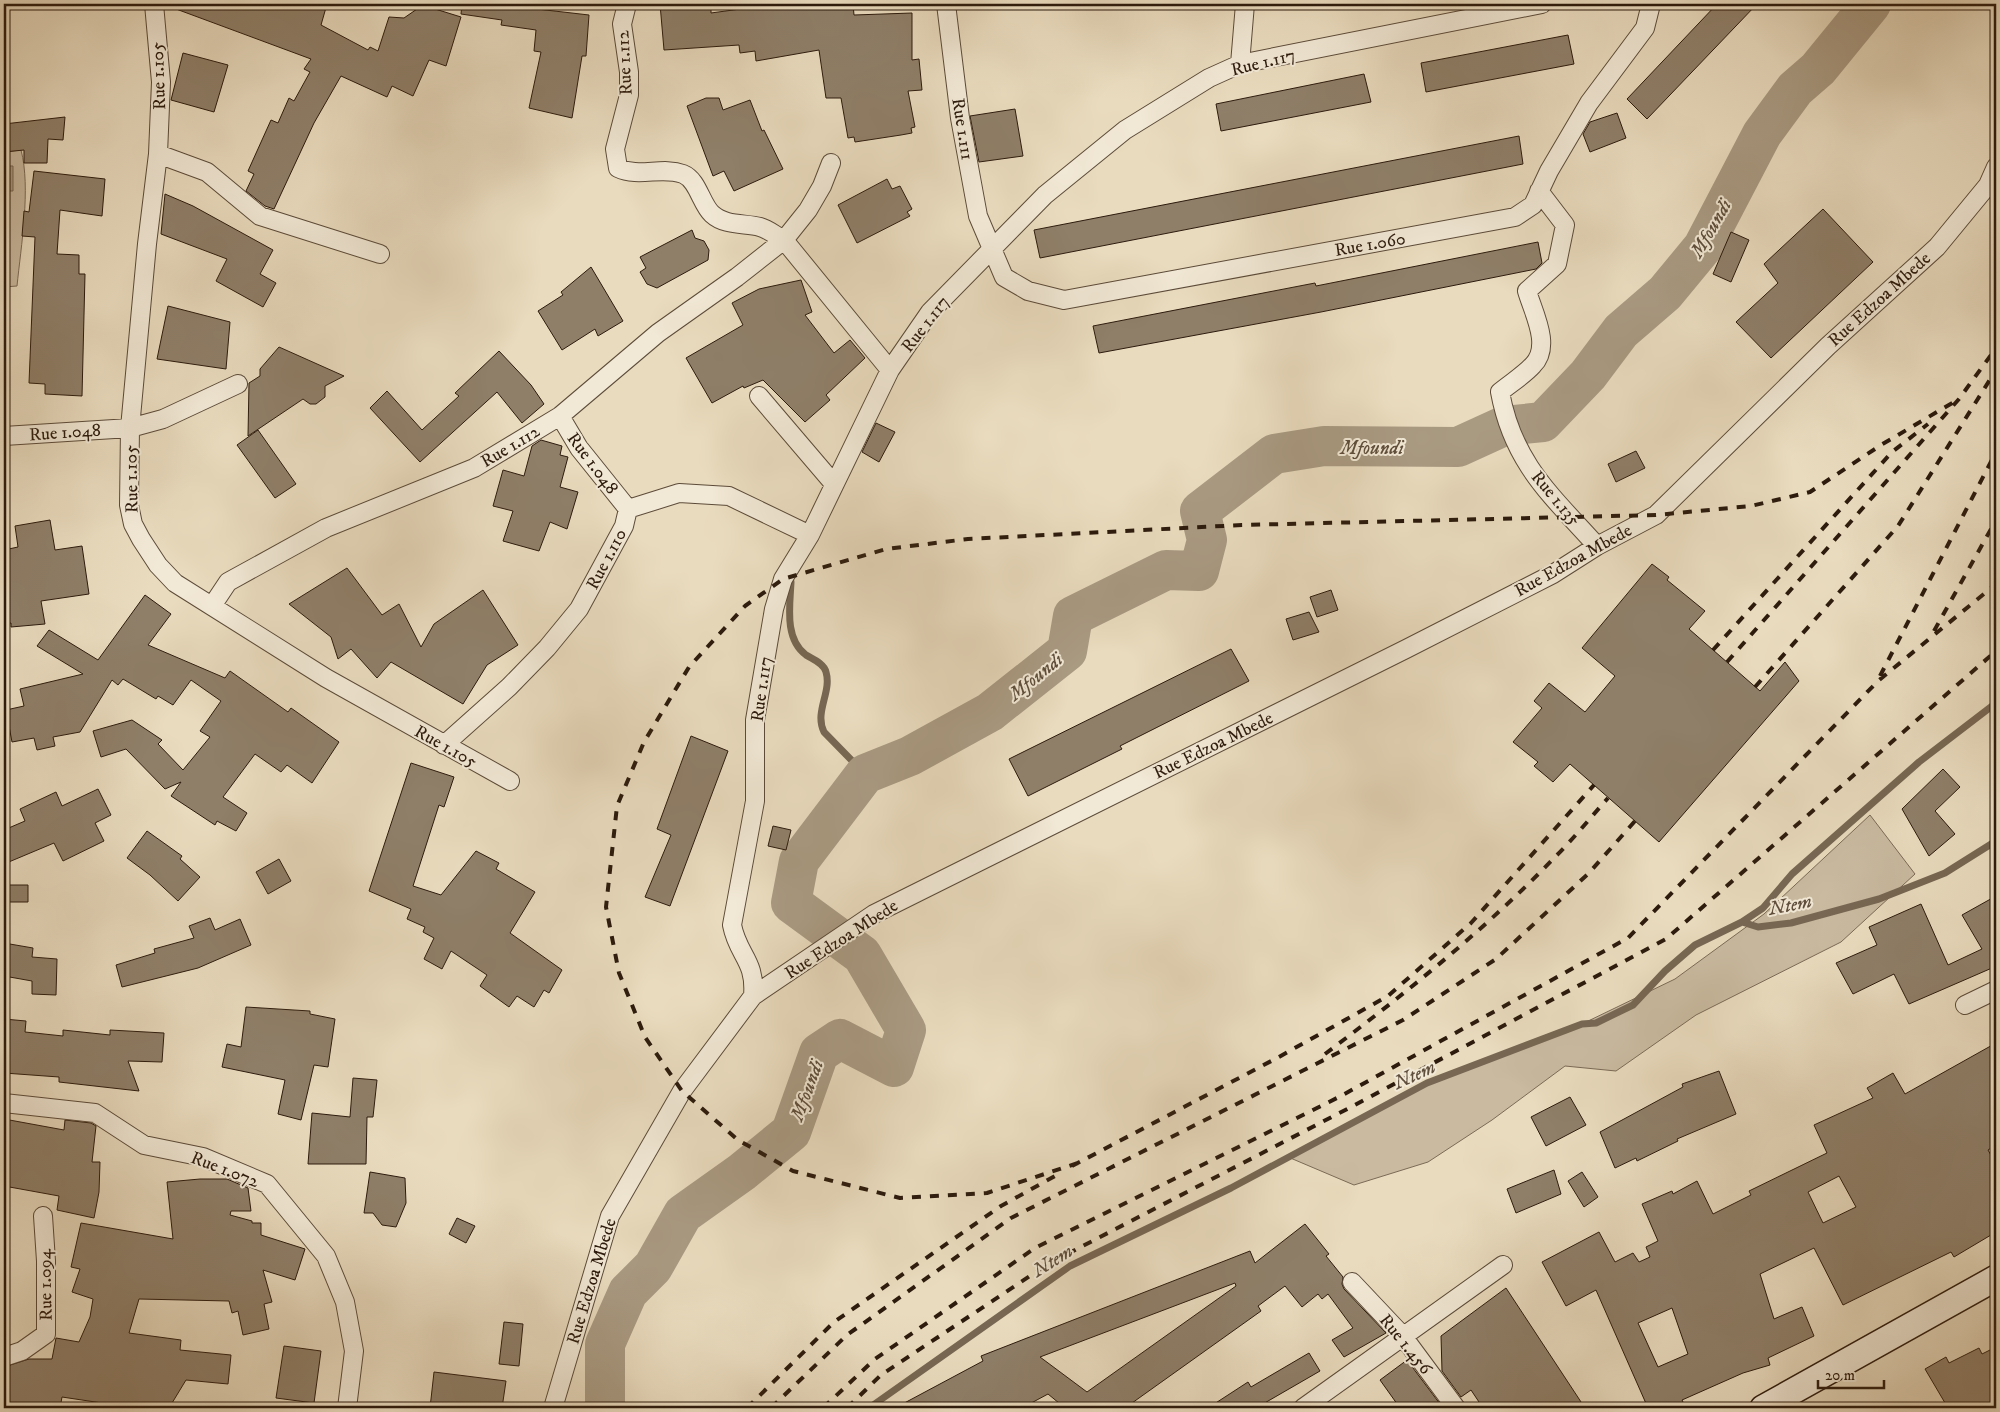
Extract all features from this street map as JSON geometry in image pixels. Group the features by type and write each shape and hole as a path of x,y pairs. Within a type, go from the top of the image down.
{"main road":[{"path":"1763,1408 1996,1278"}],"street":[{"name":"Rue 1.105","path":"154,4 161,82 158,154 147,244 130,428 129,505 132,524 158,565 175,582 326,678 510,781"},
{"name":"Rue 1.112","path":"627,4 622,24 629,72 629,95 615,149 618,168 627,172 684,174 692,182 712,215 725,222 762,227 784,240 890,370"},
{"name":"Rue 1.111","path":"946,4 960,118 978,216 992,251"},
{"path":"1240,64 1245,4"},
{"name":"Rue 1.117","path":"753,996 754,979 750,964 735,941 732,924 755,801 755,720 774,609 783,580 810,535 890,370 930,312 992,251 1045,194 1125,130 1209,78 1240,64 1542,4"},
{"name":"Rue 1.060","path":"992,251 1004,277 1028,291 1064,300 1514,217 1533,205 1588,103 1645,28 1651,4"},
{"path":"158,154 207,172 260,216 380,254"},
{"name":"Rue 1.112","path":"212,606 228,582 326,528 474,468 560,416 658,333 738,277 784,240 808,210 822,186 831,163"},
{"name":"Rue Edzoa Mbede","path":"553,1408 610,1216 682,1091 753,996 874,914 1553,574 1598,546 1656,516 1828,346 1937,246 1988,185 1996,167"},
{"name":"Rue 1.135","path":"1539,191 1565,225 1557,264 1527,291 1541,331 1540,348 1535,364 1500,392 1504,415 1513,438 1536,478 1598,546"},
{"name":"Rue 1.048","path":"4,436 130,428 164,419 238,384"},
{"path":"759,396 834,484"},
{"name":"Rue 1.048","path":"560,416 579,448 628,509"},
{"name":"Rue 1.110","path":"444,745 509,687 580,609 624,526 628,509 679,493 729,496 810,535"},
{"path":"1965,1005 1996,990"},
{"name":"Rue 1.072","path":"4,1103 95,1113 144,1146 203,1157 267,1184 326,1256 345,1302 354,1351 347,1408"},
{"name":"Rue 1.094","path":"4,1357 22,1351 46,1334 46,1261 43,1216"},
{"path":"1303,1408 1402,1335 1503,1265"},
{"name":"Rue 1.456","path":"1352,1282 1402,1335 1456,1408"}],"shaded area":[{"path":"21,150 24,165 25,199 17,286 4,287 4,152"},
{"path":"4,166 13,166 13,191 4,191"},
{"path":"1870,815 1915,874 1841,942 1696,1015 1616,1071 1565,1066 1492,1120 1428,1162 1354,1185 1288,1157 1427,1083 1582,1024 1675,979 1764,914"}],"building":[{"path":"168,4 327,4 321,25 368,50 370,47 378,51 389,17 404,18 417,9 419,4 461,17 446,66 429,60 413,96 392,86 387,97 341,76 314,123 274,209 265,206 246,191 254,174 248,171 271,120 278,123 289,98 294,101 310,72 304,69 311,59 168,6"},
{"path":"462,4 538,4 537,9 589,15 586,56 582,56 572,118 529,108 541,52 534,51 536,30 501,25 502,20 461,14"},
{"path":"660,4 711,4 711,13 755,7 754,4 805,4 806,6 853,4 854,15 912,13 912,60 919,59 922,90 908,91 915,127 911,128 912,133 901,135 855,142 854,137 848,138 841,98 826,98 819,50 756,61 755,51 740,53 739,45 664,50"},
{"path":"1717,4 1757,4 1647,119 1627,99"},
{"path":"1568,35 1574,64 1426,92 1421,63"},
{"path":"183,53 228,65 214,112 171,100"},
{"path":"1364,74 1371,102 1221,131 1216,104"},
{"path":"706,98 719,98 723,110 750,100 762,131 764,130 783,169 734,191 724,171 713,176 687,106"},
{"path":"1015,109 1023,156 979,162 970,116"},
{"path":"1617,113 1626,138 1590,152 1583,134 1590,122"},
{"path":"65,117 63,140 48,139 47,163 24,163 24,150 4,152 4,124"},
{"path":"1519,136 1523,164 1040,258 1034,230"},
{"path":"34,171 105,179 102,216 60,210 57,254 79,255 79,274 85,274 82,396 45,394 45,384 29,383 35,237 22,236 24,211 29,212"},
{"path":"887,179 892,189 900,186 912,209 907,212 910,216 857,243 838,205"},
{"path":"165,194 193,206 273,250 260,274 276,283 263,307 216,281 227,259 161,234"},
{"path":"1823,209 1873,262 1771,358 1736,322 1778,283 1764,264"},
{"path":"692,230 695,238 704,241 709,250 708,260 657,288 647,284 640,272 646,268 640,257"},
{"path":"1731,232 1749,240 1731,282 1713,274"},
{"path":"1538,242 1542,263 1536,269 1321,312 1099,353 1093,326 1315,283 1316,286"},
{"path":"591,267 623,321 598,336 595,329 562,350 538,311 563,295 561,292"},
{"path":"801,280 812,312 805,315 834,353 850,340 865,358 826,395 830,400 805,422 763,380 744,388 743,386 712,403 686,358 743,325 732,303 759,289"},
{"path":"168,306 230,322 226,369 157,359"},
{"path":"279,347 344,376 325,386 325,397 316,404 310,404 303,399 248,436 249,383 260,376 260,369"},
{"path":"499,351 531,385 544,404 522,423 497,392 420,462 370,408 387,391 422,430 459,396 455,393"},
{"path":"876,423 895,432 879,462 862,452"},
{"path":"258,430 296,484 275,498 237,445"},
{"path":"541,440 562,446 560,455 568,457 560,487 578,492 567,529 550,522 539,551 503,541 513,511 493,506 503,470 524,476 532,446"},
{"path":"1636,451 1645,468 1616,482 1608,464"},
{"path":"50,520 55,550 82,546 89,594 41,601 45,624 11,627 11,623 4,624 4,550 18,547 15,526"},
{"path":"1652,564 1669,577 1667,580 1705,611 1689,629 1760,691 1785,662 1799,681 1659,842 1570,764 1553,782 1534,766 1538,762 1513,742 1542,708 1534,701 1549,683 1585,712 1615,676 1582,648"},
{"path":"347,568 382,615 399,604 421,647 434,624 483,590 518,645 487,665 463,704 391,662 377,678 351,649 338,659 331,637 289,604"},
{"path":"1331,590 1338,610 1317,617 1310,597"},
{"path":"145,595 171,614 148,645 225,678 230,671 288,712 291,708 339,742 312,783 287,765 281,772 255,754 223,797 247,813 236,831 217,821 215,825 171,796 181,782 165,789 126,749 101,757 93,731 132,720 162,740 158,744 183,770 210,737 200,731 221,701 191,680 173,705 158,696 156,699 123,679 118,685 112,680 80,732 53,737 55,746 37,750 34,738 12,742 6,710 24,706 20,689 83,674 37,646 49,630 98,660"},
{"path":"1309,612 1319,632 1293,640 1286,619"},
{"path":"1231,649 1249,681 1120,746 1122,749 1028,796 1009,759"},
{"path":"691,736 728,751 670,906 645,897 671,835 657,829"},
{"path":"411,763 454,777 444,807 439,805 413,886 441,895 476,851 499,863 496,869 535,892 510,933 562,970 549,993 544,990 534,1007 517,996 509,1007 480,986 487,975 451,951 442,969 424,959 434,938 423,932 425,927 407,919 411,909 369,891"},
{"path":"1943,769 1960,787 1935,811 1955,834 1929,856 1902,809"},
{"path":"98,789 111,815 95,823 104,841 63,861 54,843 4,864 4,830 25,821 20,809 56,792 62,806"},
{"path":"773,826 791,830 786,850 768,846"},
{"path":"147,831 182,856 180,859 200,877 178,901 150,875 127,858"},
{"path":"279,859 291,881 268,894 256,872"},
{"path":"9,885 28,885 28,902 9,902"},
{"path":"1996,896 1996,974 1992,968 1909,1004 1894,974 1853,994 1836,963 1877,945 1869,927 1921,904 1948,965 1982,949 1962,915"},
{"path":"210,918 215,930 240,919 251,945 198,968 122,987 116,965 155,953 154,949 194,938 189,926"},
{"path":"4,943 33,948 32,957 57,959 56,995 32,994 32,981 4,976"},
{"path":"246,1007 310,1011 310,1014 335,1019 328,1067 314,1065 301,1120 278,1114 285,1080 222,1067 227,1044 241,1047"},
{"path":"4,1019 26,1021 25,1032 63,1036 63,1030 110,1035 110,1030 164,1033 162,1062 128,1061 139,1091 59,1082 59,1077 4,1073"},
{"path":"1996,1043 1996,1145 1988,1150 1996,1164 1996,1232 1954,1257 1951,1252 1843,1305 1814,1248 1760,1274 1774,1319 1802,1307 1814,1336 1768,1358 1770,1365 1743,1373 1682,1400 1686,1408 1648,1408 1596,1290 1566,1306 1542,1262 1599,1232 1615,1262 1633,1253 1639,1262 1650,1257 1646,1247 1658,1241 1642,1204 1672,1191 1673,1194 1697,1181 1713,1214 1751,1195 1749,1191 1827,1153 1814,1125 1873,1098 1867,1088 1893,1073 1905,1094","holes":["1839,1176 1856,1207 1823,1223 1808,1192","1672,1308 1688,1354 1658,1367 1638,1323"]},
{"path":"1719,1071 1736,1114 1677,1139 1678,1141 1637,1161 1636,1158 1615,1168 1600,1132 1683,1087 1682,1084"},
{"path":"353,1078 377,1080 373,1117 367,1117 366,1164 308,1164 312,1113 350,1117"},
{"path":"1570,1097 1586,1125 1546,1146 1531,1117"},
{"path":"4,1119 64,1130 65,1120 91,1123 96,1126 92,1162 100,1162 99,1192 94,1218 57,1210 59,1196 4,1186"},
{"path":"1554,1170 1561,1194 1516,1213 1507,1189"},
{"path":"370,1172 405,1178 406,1203 396,1227 382,1225 373,1213 364,1213"},
{"path":"1582,1172 1598,1197 1584,1207 1568,1181"},
{"path":"227,1179 248,1188 251,1211 231,1211 230,1215 252,1221 252,1223 261,1223 261,1235 305,1249 295,1280 263,1270 272,1302 264,1304 269,1329 243,1335 238,1311 232,1313 229,1301 139,1299 129,1333 181,1340 180,1350 231,1355 228,1384 186,1380 169,1408 100,1408 102,1403 62,1397 60,1408 4,1408 4,1367 29,1359 52,1359 56,1338 79,1342 90,1317 93,1299 72,1292 80,1269 71,1267 81,1223 173,1239 167,1182"},
{"path":"457,1218 475,1226 466,1243 449,1234"},
{"path":"1305,1224 1329,1254 1326,1256 1343,1277 1342,1284 1344,1289 1386,1333 1344,1357 1332,1340 1353,1328 1328,1294 1322,1299 1318,1294 1302,1307 1285,1286 1258,1306 1261,1311 1125,1408 1065,1408 1048,1394 1022,1408 895,1408 983,1361 981,1356 1250,1251 1255,1263","holes":["1235,1283 1236,1286 1087,1392 1040,1357"]},
{"path":"1506,1288 1585,1408 1483,1408 1471,1390 1461,1397 1442,1371 1441,1336"},
{"path":"504,1322 523,1324 519,1366 499,1364"},
{"path":"284,1346 321,1351 314,1403 276,1398"},
{"path":"1996,1347 1996,1408 1948,1408 1925,1369 1946,1357 1949,1363 1979,1348 1982,1354"},
{"path":"1309,1353 1320,1371 1256,1408 1208,1408 1248,1382 1251,1387"},
{"path":"1407,1360 1443,1408 1400,1408 1380,1380"},
{"path":"434,1372 506,1381 502,1408 430,1408"}],"waterway":[{"name":"Mfoundi","path":"605,1408 605,1344 628,1292 653,1267 683,1214 742,1172 791,1132 819,1053 840,1039 894,1067 906,1030 862,955 791,903 799,861 865,774 910,756 990,712 1067,651 1073,616 1166,570 1199,571 1207,540 1200,511 1274,454 1324,446 1458,447 1504,426 1543,422 1588,375 1621,331 1665,293 1703,247 1762,134 1795,89 1818,69 1871,4"},
{"path":"791,582 790,621 794,640 799,648 820,664 826,672 827,687 821,717 824,732 865,774"},
{"path":"1742,922 1763,908 1792,874 1919,762 1996,703"},
{"name":"Ntem","path":"869,1408 1070,1266 1231,1188 1427,1083 1582,1024 1596,1023 1633,1005 1665,971 1695,945 1742,922 1758,927 1791,923 1879,899 1945,873 1996,841"}],"railway":[{"path":"1727,662 1959,399 1996,348"},
{"path":"1755,687 1898,526 1996,370"},
{"path":"1078,1163 987,1193 900,1198 793,1171 738,1140 682,1091 645,1037 619,973 606,907 617,806 644,742 689,667 745,606 783,579 886,549 968,539 1242,525 1656,515 1751,506 1810,492 1881,445 1959,399"},
{"path":"1713,650 1892,452 1928,424"},
{"path":"1880,676 1996,452"},
{"path":"1934,631 1996,520"},
{"path":"823,1408 875,1359 1035,1248 1339,1097 1628,938 1878,681 1996,584"},
{"path":"847,1408 881,1375 1048,1264 1351,1107 1666,939 1996,651"},
{"path":"1072,1166 1277,1058 1388,996 1471,923 1594,785"},
{"path":"1325,1054 1416,983 1503,908 1564,848 1608,798"},
{"path":"771,1408 847,1335 1011,1218 1403,1020 1496,959 1589,873 1635,821"},
{"path":"747,1408 834,1322 1001,1206 1055,1176"}]}
